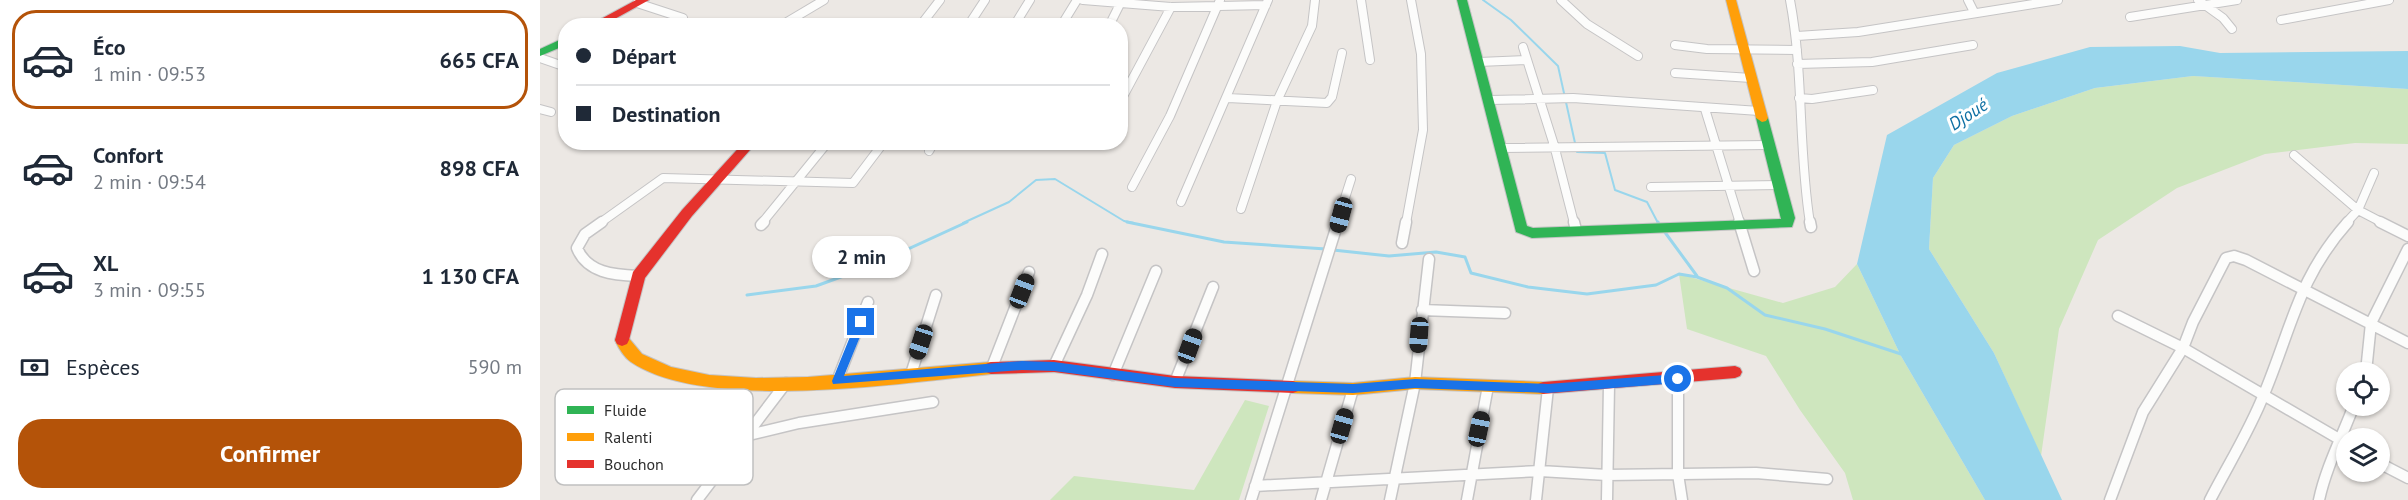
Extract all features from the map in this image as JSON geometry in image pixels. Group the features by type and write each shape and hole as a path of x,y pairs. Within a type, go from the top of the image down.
{"street":[{"path":"794,18 824,0"},
{"path":"926,18 940,0"},
{"path":"973,18 985,0"},
{"path":"1019,18 1030,0"},
{"path":"1067,18 1077,0"},
{"path":"1083,0 1172,7 1219,3 1267,3 1181,202"},
{"path":"1241,209 1277,101 1312,26 1315,0"},
{"path":"1361,0 1370,60"},
{"path":"1402,243 1423,130 1421,54 1411,0"},
{"path":"1462,0 1490,100 1522,232 1787,224 1788,218 1731,0"},
{"path":"1562,0 1587,24 1638,56"},
{"path":"1790,0 1797,36 1805,191 1811,227"},
{"path":"1968,0 1974,12"},
{"path":"1797,36 1858,32 2058,0"},
{"path":"2198,0 2223,18 2232,29"},
{"path":"2130,17 2237,0"},
{"path":"2281,20 2389,0"},
{"path":"609,18 640,2 683,18"},
{"path":"1132,187 1170,116 1219,3"},
{"path":"1113,18 1120,4"},
{"path":"1128,87 1172,7"},
{"path":"540,53 558,44"},
{"path":"1675,45 1797,50"},
{"path":"1797,63 1872,62 1973,45"},
{"path":"1523,47 1554,145 1576,230"},
{"path":"1227,98 1327,103 1332,97 1342,53"},
{"path":"540,58 558,64"},
{"path":"1479,62 1527,60"},
{"path":"1675,73 1751,78"},
{"path":"1799,98 1812,99 1873,90"},
{"path":"1490,100 1573,98 1759,111"},
{"path":"540,109 550,112"},
{"path":"1705,109 1730,185 1754,271"},
{"path":"1502,148 1554,145 1768,145"},
{"path":"744,150 687,213 638,276 621,338 635,357 660,369 704,381 734,384 837,381 992,367 1054,366 1175,382 1353,389 1415,383 1548,388 1609,385 1736,372"},
{"path":"761,225 822,150"},
{"path":"638,276 616,275 595,268 578,254 579,240 663,178 853,183 878,150"},
{"path":"2294,155 2358,210 2408,236"},
{"path":"2210,500 2264,395 2302,288 2316,262 2358,210 2374,173"},
{"path":"1251,500 1351,179"},
{"path":"1651,187 1779,185"},
{"path":"2367,362 2371,323 2380,299 2408,249"},
{"path":"1054,366 1087,295 1102,254"},
{"path":"2110,500 2143,412 2183,348 2193,322 2226,258 2234,256 2246,260 2408,343"},
{"path":"1390,500 1415,383 1429,259"},
{"path":"1113,375 1156,271"},
{"path":"992,367 1029,272"},
{"path":"1175,382 1212,287"},
{"path":"911,374 936,295"},
{"path":"837,381 868,302"},
{"path":"1422,310 1505,313"},
{"path":"2118,316 2183,348 2336,437"},
{"path":"1678,379 1678,474 1682,500"},
{"path":"753,426 786,383"},
{"path":"1607,500 1609,385"},
{"path":"1467,500 1470,472 1488,386"},
{"path":"1536,500 1548,388"},
{"path":"1321,500 1353,389"},
{"path":"753,434 799,423 933,402"},
{"path":"2319,500 2325,471 2336,454"},
{"path":"2390,469 2408,478"},
{"path":"1255,486 1394,479 1470,472 1540,471 1607,475 1756,474 1827,479"},
{"path":"697,500 708,485"}],"green space":[{"path":"2193,76 2408,89 2408,144 2355,143 2265,154 2177,188 2098,240 2059,329 2041,456 1994,353 1929,249 1933,178 1954,145 2012,116 2095,88"},
{"path":"1857,264 1901,356 1985,500 1853,500 1845,473 1800,410 1766,356 1687,329 1679,274 1783,303 1835,287"},
{"path":"1245,400 1269,406 1239,500 1050,500 1074,476 1194,490"}],"water":[{"name":"Djoué","path":"2180,46 2220,53 2408,51 2408,89 2193,76 2095,88 2012,116 1954,145 1933,178 1929,249 1994,353 2062,500 1985,500 1901,356 1857,264 1887,135 1997,73 2090,47"}],"waterway":[{"path":"1483,0 1511,20 1558,66 1577,152 1605,153 1615,190 1647,202 1658,223"},
{"path":"963,223 1009,202 1036,180 1055,179 1124,221 1134,223"},
{"path":"747,295 816,286 871,266 967,222"},
{"path":"1127,222 1224,242 1326,249"},
{"path":"1658,222 1660,226"},
{"path":"1664,231 1697,276"},
{"path":"1333,250 1389,256 1436,252 1465,257 1471,273 1528,287 1587,294 1656,285 1679,274 1697,277 1727,288 1765,315 1825,329 1904,355"}],"traffic: fast":[{"path":"1462,0 1521,229 1532,233 1787,224 1788,218 1762,118"},
{"path":"540,53 558,44"}],"traffic: slow":[{"path":"1731,0 1762,118"},
{"path":"622,340 637,358 668,372 709,381 808,384 991,368"},
{"path":"1293,387 1353,389 1415,383 1543,388"}],"traffic: jam":[{"path":"609,18 644,0"},
{"path":"622,340 638,276 687,213 744,150"},
{"path":"991,368 1054,366 1175,382 1293,387"},
{"path":"1543,388 1735,372"}],"route":[{"path":"861,322 837,381 1022,366 1054,366 1175,382 1353,389 1415,383 1433,385 1466,383 1548,388 1678,379"}]}
